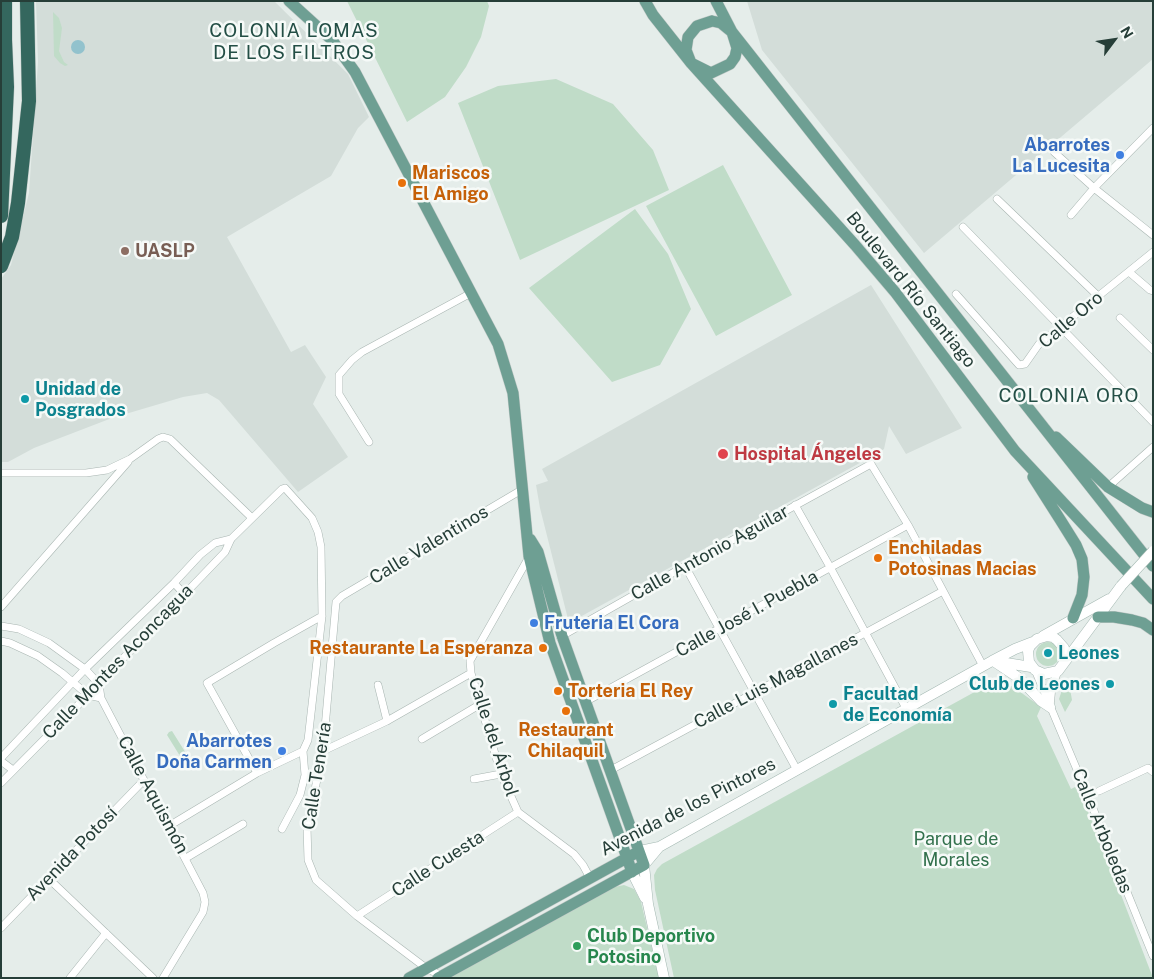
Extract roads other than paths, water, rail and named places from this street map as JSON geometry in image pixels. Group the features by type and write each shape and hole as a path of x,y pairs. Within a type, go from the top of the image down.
{"highway":[{"path":"1,216 7,104 5,1"},
{"path":"1,266 12,237 19,199 28,101 27,1"},
{"path":"5,40 14,73 17,76 28,78"},
{"path":"7,104 12,112 14,121 19,199"}],"main road":[{"path":"288,1 332,40 355,72 498,344 513,393 529,538 550,643 632,872 648,904"},
{"name":"Boulevard Río Santiago","path":"644,1 692,63 855,245 889,286 1015,451 1153,599"},
{"name":"Boulevard Río Santiago","path":"716,1 732,32 1153,566"},
{"path":"712,22 722,23 732,32 737,48 735,57 730,64 711,73 692,63 686,50 688,37 697,26 712,22"},
{"path":"1039,423 1072,451 1108,487 1142,508 1153,512"},
{"path":"1015,451 1062,521 1082,559 1084,577 1082,595 1073,618"},
{"path":"1065,659 1121,586 1153,551"},
{"path":"533,554 609,771 640,851 644,865 648,904 664,978"},
{"name":"Avenida de los Pintores","path":"410,978 640,851 659,846 1015,649 1038,639 1112,598"},
{"path":"1098,617 1114,616 1132,620 1143,623 1153,630"},
{"path":"990,663 1033,668 1044,674 1058,671 1064,664 1065,659 1062,644 1052,637 1038,639 1028,651 1029,662 1033,668"},
{"path":"990,663 1019,678 1041,701 1050,707"},
{"path":"644,865 659,846"},
{"name":"Avenida de los Pintores","path":"440,977 644,865"}],"street":[{"path":"1070,215 1153,128"},
{"path":"1054,152 1094,188 1153,235"},
{"path":"997,198 1099,297"},
{"path":"963,227 1153,422"},
{"name":"Calle Oro","path":"956,294 1019,365 1025,364 1039,344 1153,252"},
{"path":"1129,272 1153,292"},
{"path":"369,442 339,394 339,375 362,352 472,293"},
{"path":"1120,318 1153,350"},
{"path":"1,473 86,473 107,470 130,459 163,437 170,439 252,518"},
{"path":"1108,487 1153,447"},
{"path":"1,607 130,459"},
{"name":"Calle Antonio Aguilar","path":"550,643 685,566 871,464 908,525"},
{"name":"Calle Montes Aconcagua","path":"1,783 225,552 231,539 285,488 312,518 318,532 322,616"},
{"name":"Calle Valentinos","path":"336,602 350,591 523,490"},
{"path":"795,505 907,710"},
{"path":"908,525 943,591 990,663"},
{"name":"Calle José I. Puebla","path":"585,702 908,525"},
{"name":"Calle Montes Aconcagua","path":"1,759 72,682 208,549 215,543 231,539"},
{"name":"Calle del Árbol","path":"533,554 470,661 471,673 501,774 518,812 574,854 590,878"},
{"path":"685,566 797,770"},
{"path":"174,583 184,595"},
{"name":"Calle Luis Magallanes","path":"609,771 943,591"},
{"name":"Calle Tenería","path":"336,602 323,751 307,827 308,860 316,880 357,916 440,977"},
{"path":"257,773 207,683 322,616"},
{"path":"282,829 300,795 305,775 303,752 308,740 322,616"},
{"path":"1,626 19,630 49,643 85,669 99,684"},
{"path":"1,642 10,643 38,656 88,695 102,698"},
{"name":"Calle Arboledas","path":"1033,668 1152,951"},
{"path":"1050,707 1052,687 1058,671"},
{"path":"323,751 387,721 471,673"},
{"name":"Calle Aquismón","path":"99,684 102,698 186,858 203,893 205,902 203,912 163,978"},
{"path":"378,685 387,721"},
{"path":"422,739 479,705"},
{"path":"169,826 257,773 303,752"},
{"path":"1,759 13,770"},
{"path":"1099,791 1150,770"},
{"path":"474,779 501,774"},
{"name":"Avenida Potosí","path":"1,928 144,780"},
{"name":"Calle Cuesta","path":"357,916 518,812"},
{"path":"186,858 243,824"},
{"path":"48,878 153,978"},
{"path":"70,978 106,933"}],"water":[{"path":"78,40 83,42 85,47 83,52 78,54 73,52 71,47 73,42"}],"place":[{"name":"Abarrotes La Lucesita","path":"1120,155"},
{"name":"Mariscos El Amigo","path":"402,183"},
{"name":"UASLP","path":"125,251"},
{"name":"Unidad de Posgrados","path":"25,399"},
{"name":"Hospital Ángeles","path":"723,454"},
{"name":"Enchiladas Potosinas Macias","path":"878,558"},
{"name":"Fruteria El Cora","path":"534,623"},
{"name":"Restaurante La Esperanza","path":"543,648"},
{"name":"Leones","path":"1048,653"},
{"name":"Club de Leones","path":"1110,684"},
{"name":"Torteria El Rey","path":"558,691"},
{"name":"Facultad de Economía","path":"833,704"},
{"name":"Restaurant Chilaquil","path":"566,711"},
{"name":"Abarrotes Doña Carmen","path":"282,751"},
{"name":"Club Deportivo Potosino","path":"577,946"}],"district":[{"name":"COLONIA LOMAS DE LOS FILTROS","path":"294,42"},
{"name":"COLONIA ORO","path":"1069,396"}],"park label":[{"name":"Parque de Morales","path":"956,850"}]}
